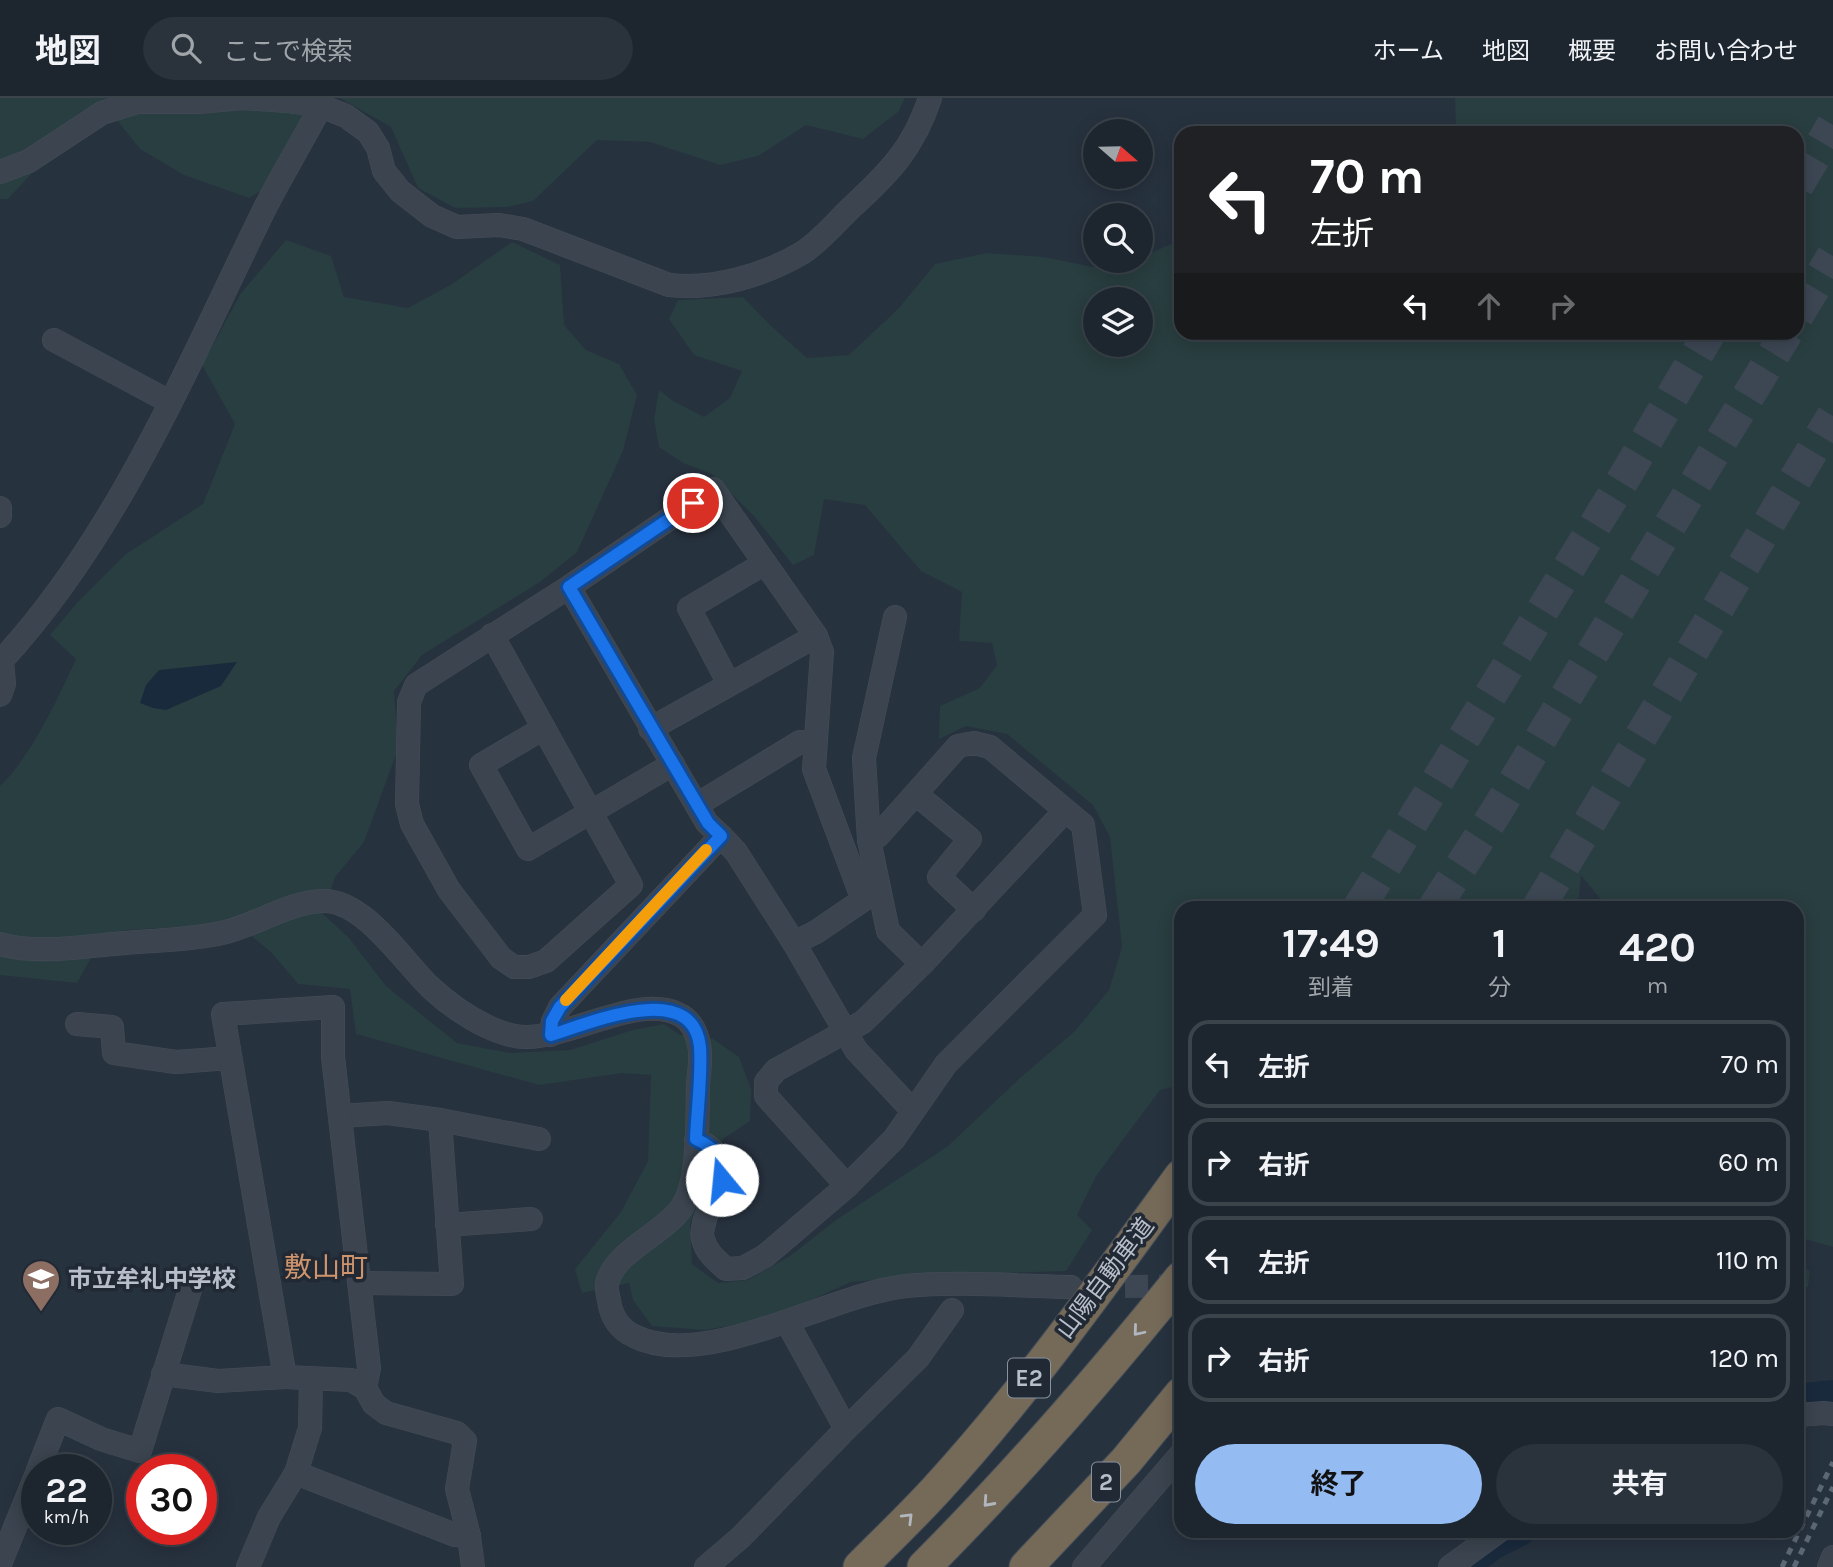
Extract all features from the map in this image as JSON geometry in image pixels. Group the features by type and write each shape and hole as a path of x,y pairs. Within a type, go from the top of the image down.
{"highway":[{"name":"山陽自動車道","path":"860,1567 935,1491 1003,1411 1093,1297 1174,1186"},
{"name":"E2","path":"924,1567 975,1516 1077,1404 1174,1286"},
{"name":"2","path":"1026,1567 1126,1461 1174,1403"}],"street":[{"path":"0,172 29,161 102,113 137,102 198,102 243,98 321,106 346,116 368,132 378,148 384,171 400,191 432,216 457,227 499,225 523,229 669,285 693,288 729,282 766,270 804,252 890,172 912,140 930,98"},
{"path":"0,695 4,684 1,659 45,609 100,528 170,402 267,205 321,106"},
{"path":"54,340 170,402"},
{"path":"492,635 631,885 545,961 529,967 514,967 501,958 449,890 412,824 407,804 409,702 416,685 492,635 569,587 713,489 816,636 822,652 814,769 863,900 816,932 794,943"},
{"path":"0,508 0,516"},
{"path":"729,684 689,608 765,563"},
{"path":"569,587 650,729 708,823 736,852 794,943 856,1051 913,1111"},
{"path":"895,617 864,758 869,840 888,931 922,964"},
{"path":"650,729 816,636"},
{"path":"544,728 481,765 528,849 673,764"},
{"path":"698,804 800,742 815,743"},
{"path":"696,1139 710,1146 721,1158 722,1180 706,1215 701,1236 710,1255 726,1269 743,1268 765,1256 847,1186 894,1139 946,1064 1095,915 1083,825 990,747 974,743 958,746 878,836 869,840"},
{"path":"916,794 970,839 939,877 974,910"},
{"path":"847,1186 766,1096 766,1082 776,1070 863,1021 974,910 1065,811"},
{"path":"551,1035 552,1021 560,1007 721,836"},
{"path":"0,944 16,948 48,949 182,938 226,932 302,904 326,900 353,909 374,927 431,988 456,1008 487,1026 509,1034 524,1037 551,1035 631,1011 659,1009 678,1013 691,1024 700,1045 692,1183 684,1204 668,1225 637,1246 618,1264 607,1284 611,1313 625,1332 651,1345 684,1345 732,1338 787,1322 824,1307 902,1286 965,1284 1070,1287"},
{"path":"285,1377 223,1014 333,1007 332,1057 369,1368 365,1388"},
{"path":"76,1024 112,1027 114,1053 176,1062 230,1058"},
{"path":"340,1116 388,1112 539,1139"},
{"path":"360,1283 452,1284 440,1120"},
{"path":"447,1225 531,1219"},
{"path":"44,1454 58,1419 101,1439 140,1451 193,1280"},
{"path":"706,1567 741,1537 918,1358 952,1310"},
{"path":"787,1322 846,1429"},
{"path":"163,1374 218,1381 285,1377 351,1380 365,1388 374,1404 386,1413 457,1433 465,1441 457,1489 469,1536 473,1567"},
{"path":"248,1567 269,1517 296,1473 310,1427 311,1378"},
{"path":"1804,1414 1833,1415"},
{"path":"1084,1567 1174,1462"},
{"path":"296,1473 455,1535 469,1536"},
{"path":"0,1564 21,1511"},
{"path":"1450,1567 1489,1538"},
{"path":"1829,1567 1833,1557"}],"green space":[{"path":"0,98 329,98 267,187 249,198 184,175 140,149 105,105 81,112 45,139 35,170 8,199 0,199"},
{"path":"340,98 905,98 898,112 863,139 806,125 758,156 720,165 650,142 597,140 533,201 507,207 455,208 418,188 391,127"},
{"path":"1455,98 1833,98 1833,1247 1804,1238 1804,901 1602,901 1581,875 1579,901 1174,901 1174,1087 1160,1090 1096,1176 1077,1215 1092,1230 1066,1271 931,1275 851,1282 769,1319 705,1330 652,1326 633,1300 629,1283 582,1293 575,1269 621,1212 648,1161 651,1075 622,1073 539,1085 356,1034 350,989 298,984 272,953 237,924 125,930 91,958 77,983 0,975 0,786 33,743 76,659 50,635 76,604 126,554 203,504 235,424 202,365 241,293 286,240 331,256 344,297 408,308 452,284 512,242 560,265 564,325 586,350 619,364 637,395 623,451 577,552 540,582 422,655 394,691 398,749 364,842 335,877 323,914 349,938 386,986 457,1043 510,1053 570,1050 633,1030 664,1024 680,1035 713,1039 739,1057 751,1089 750,1121 723,1139 708,1171 690,1224 692,1264 718,1283 748,1280 790,1256 836,1220 948,1146 1075,1031 1109,990 1122,947 1110,837 1093,805 1007,734 966,726 939,739 940,706 980,688 997,665 992,643 959,641 962,592 921,571 865,505 824,499 814,555 793,565 754,516 712,474 683,463 659,447 654,419 659,390 673,401 704,417 730,398 742,371 694,355 669,319 678,300 743,297 807,358 849,355 899,308 935,264 987,253 1043,257 1083,265 1083,273 1153,273 1153,252 1174,243 1174,340 1804,340 1804,126 1456,126"},
{"path":"1804,1267 1810,1271 1808,1287 1804,1287"}],"water":[{"path":"237,662 221,686 166,710 140,703 146,685 159,670"}],"waterway":[{"path":"1804,1398 1833,1395"},
{"path":"1475,1558 1506,1538"}],"tunnel":[{"path":"1804,174 1833,125"},
{"path":"1804,304 1833,256"},
{"path":"1363,901 1624,478 1705,340"},
{"path":"1439,901 1496,812 1782,340"},
{"path":"1542,901 1833,416"},
{"path":"1091,1287 1174,1286"}],"railway":[{"path":"1804,1522 1833,1462"},
{"path":"1794,1567 1833,1487"},
{"path":"1782,1567 1796,1538"}],"slow traffic":[{"path":"566,1000 706,850"}],"place":[{"name":"市立牟礼中学校","path":"41,1313"}],"district":[{"name":"敷山町","path":"326,1267"}],"route":[{"path":"693,503 569,587 650,729 708,823 721,836 560,1007 552,1021 551,1035 631,1011 659,1009 678,1013 691,1024 700,1045 696,1139 710,1146 721,1158 722,1180"}]}
